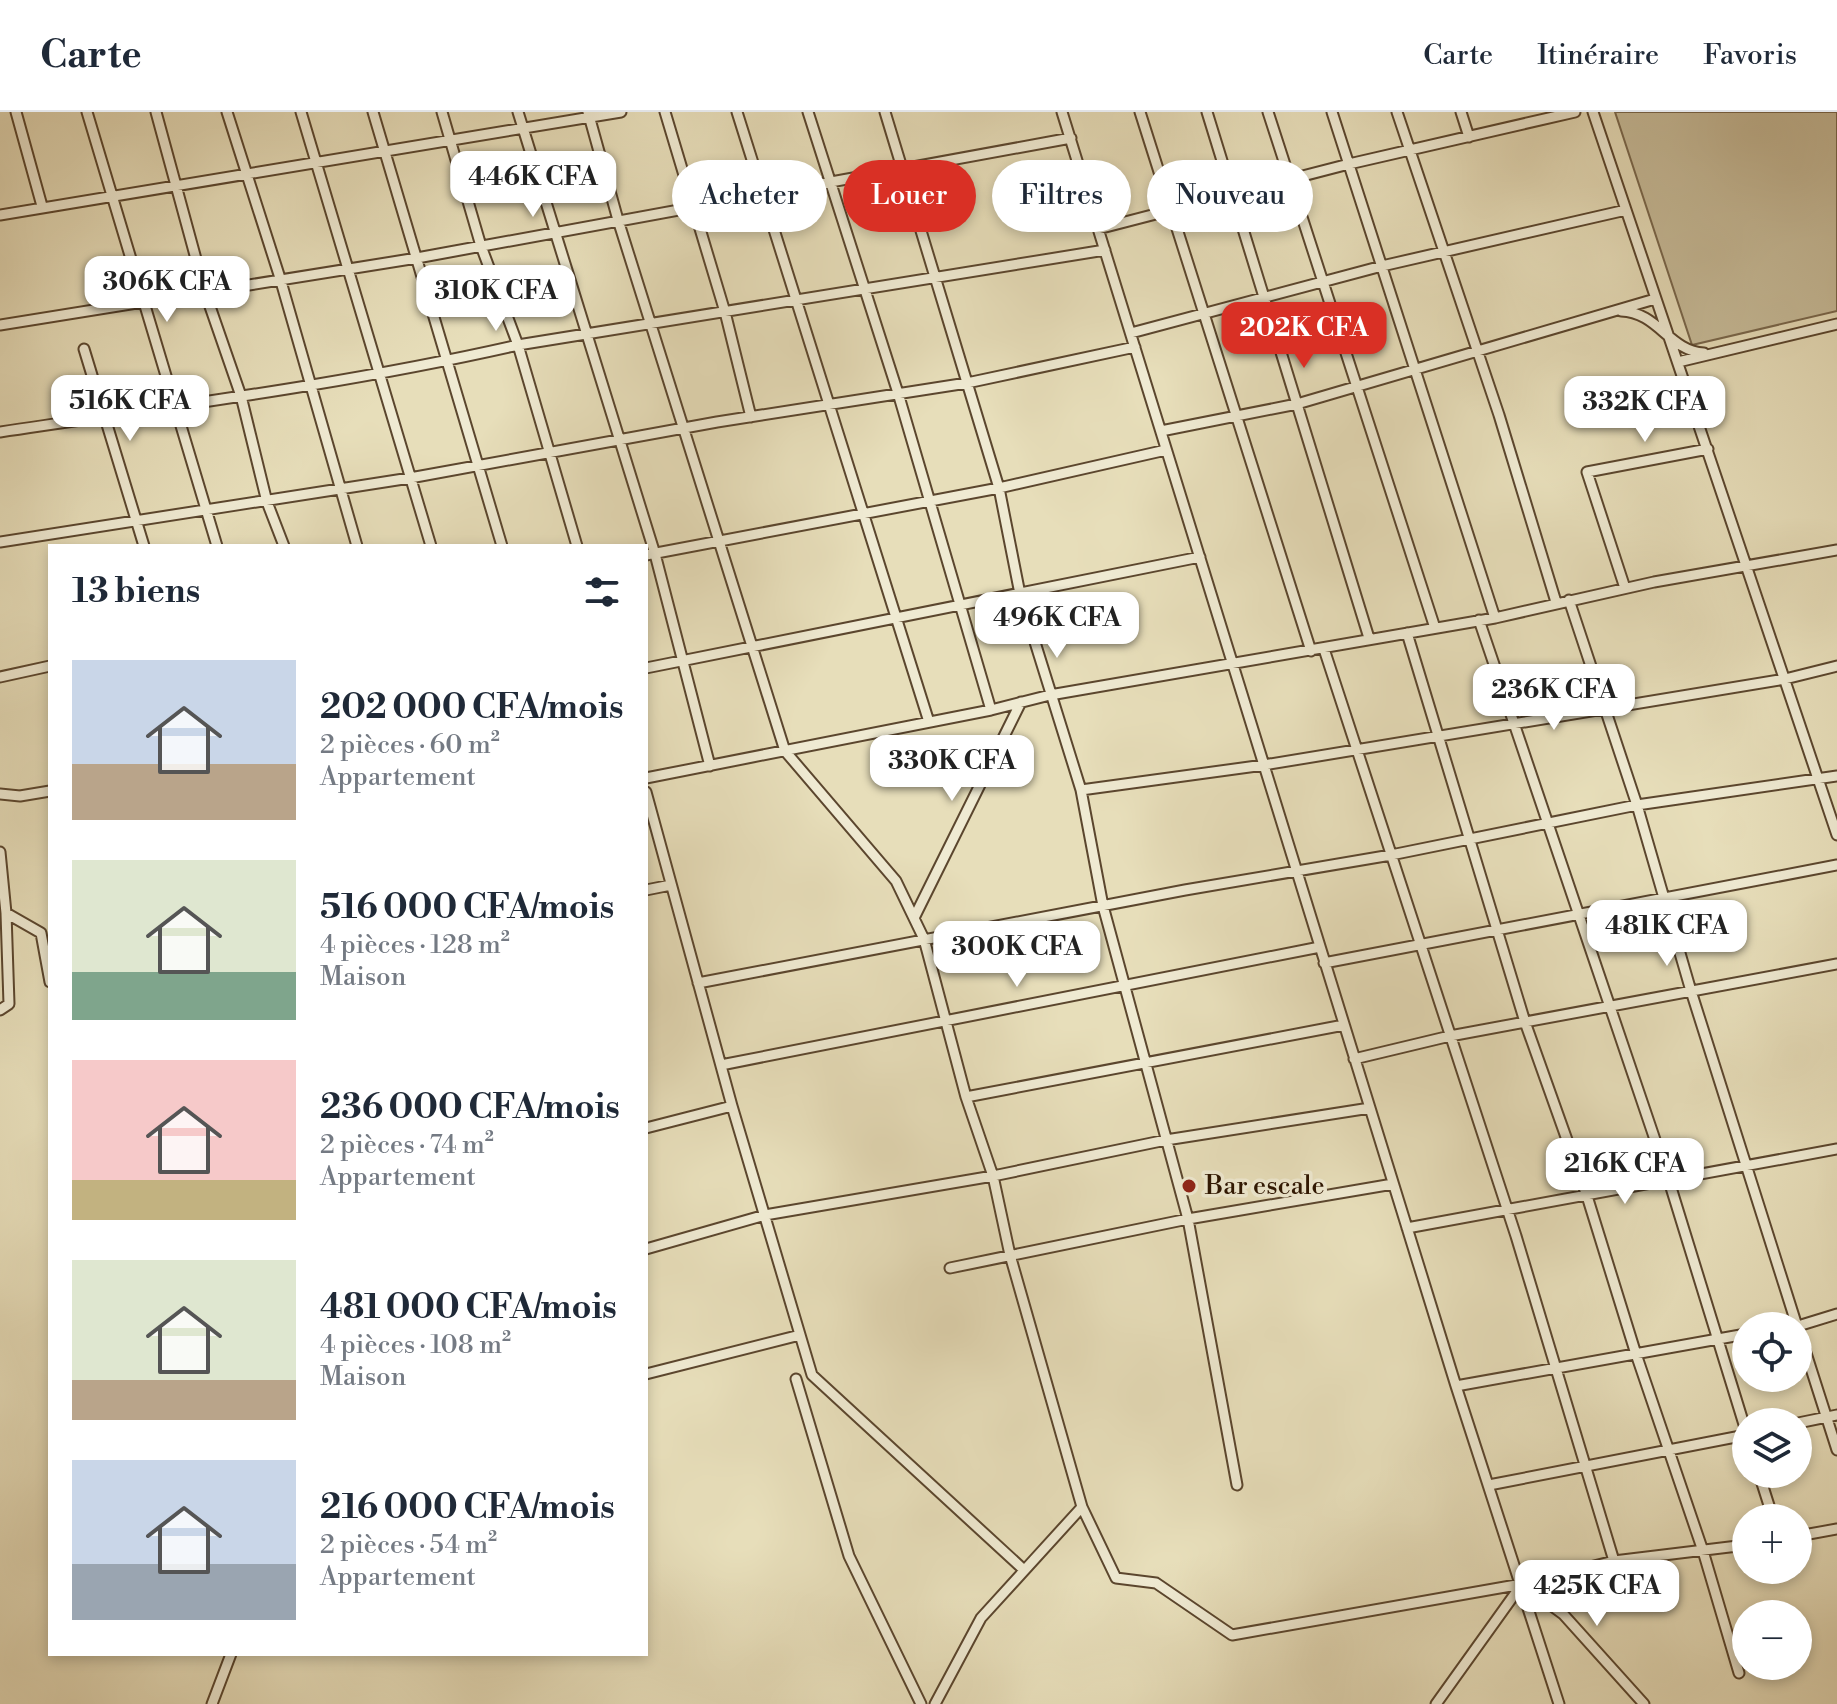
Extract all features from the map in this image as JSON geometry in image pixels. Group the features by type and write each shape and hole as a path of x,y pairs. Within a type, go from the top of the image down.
{"street":[{"path":"16,112 42,206"},
{"path":"87,112 216,544"},
{"path":"156,112 205,292 241,396 267,502 283,544"},
{"path":"227,112 280,278 356,544"},
{"path":"301,112 376,372 430,544"},
{"path":"373,112 501,544"},
{"path":"442,112 481,246 518,345 576,544"},
{"path":"518,112 647,544"},
{"path":"0,215 449,139 523,130 589,114 621,112"},
{"path":"665,112 679,160"},
{"path":"737,112 751,160"},
{"path":"808,112 898,393 991,710"},
{"path":"885,112 900,160"},
{"path":"1065,112 1078,160"},
{"path":"1140,112 1155,160"},
{"path":"1207,112 1221,160"},
{"path":"1268,112 1283,160"},
{"path":"1332,112 1495,618"},
{"path":"1397,112 1477,348 1556,602"},
{"path":"1461,112 1469,137"},
{"path":"1313,174 1575,112"},
{"path":"1593,112 1837,835"},
{"path":"589,114 618,220 653,323 683,429 785,751 896,881 924,939 966,1097 993,1176 1010,1255 1082,1507 1116,1578 1156,1583 1232,1635 1522,1584 1614,1561 1732,1547"},
{"path":"959,160 1071,138"},
{"path":"827,185 843,182"},
{"path":"1131,333 1382,266 1626,210"},
{"path":"0,325 417,258 672,211"},
{"path":"701,232 725,312 751,417"},
{"path":"774,232 799,300 827,405 929,722"},
{"path":"922,232 999,488 1020,594 1081,790 1103,906 1188,1219 1237,1485"},
{"path":"1099,232 1456,1386 1559,1704"},
{"path":"1177,232 1239,416 1311,651"},
{"path":"1243,232 1369,638"},
{"path":"1306,232 1360,387 1435,628"},
{"path":"0,432 174,408 447,361 518,345 1105,250"},
{"path":"1161,431 1297,404 1415,370 1477,348 1655,299"},
{"path":"1606,311 1641,314 1684,350 1711,354"},
{"path":"1678,362 1837,324"},
{"path":"0,542 267,502 751,417 967,383 1135,347"},
{"path":"84,349 143,544"},
{"path":"1625,588 1587,472 1708,449"},
{"path":"710,766 650,554 999,488 1166,450"},
{"path":"648,778 991,710 1050,695 1495,618 1625,588 1837,550"},
{"path":"648,668 1200,557"},
{"path":"1569,600 1637,805 1691,991 1793,1312"},
{"path":"1479,620 1669,1181 1738,1408"},
{"path":"1407,633 1525,1022 1587,1196 1732,1649"},
{"path":"1324,649 1507,1210 1614,1561"},
{"path":"0,677 48,666"},
{"path":"1081,790 1357,750 1604,706 1785,679 1837,666"},
{"path":"914,918 1021,702"},
{"path":"698,983 1103,906 1297,873 1637,805 1837,776"},
{"path":"0,794 20,796 48,791"},
{"path":"648,799 732,1106 812,1375 1024,1570"},
{"path":"0,852 9,1004 0,1010"},
{"path":"1324,963 1580,917 1837,865"},
{"path":"648,890 671,885"},
{"path":"6,913 46,932 48,957"},
{"path":"721,1065 1320,947"},
{"path":"1354,1059 1450,1036 1837,964"},
{"path":"966,1097 1344,1025"},
{"path":"648,1127 732,1106"},
{"path":"648,1248 765,1215 993,1176 1166,1140 1370,1108"},
{"path":"1407,1228 1837,1149"},
{"path":"950,1268 1188,1219 1393,1184"},
{"path":"1812,1322 1837,1314"},
{"path":"648,1373 800,1335"},
{"path":"1456,1386 1635,1351 1732,1336"},
{"path":"1812,1364 1832,1416 1837,1450"},
{"path":"796,1379 849,1556 921,1704"},
{"path":"1812,1420 1832,1416"},
{"path":"1489,1485 1732,1436"},
{"path":"935,1704 981,1618 1082,1507"},
{"path":"1812,1533 1837,1529"},
{"path":"1436,1704 1522,1584"},
{"path":"1522,1584 1563,1614 1644,1704"},
{"path":"212,1704 230,1656"}],"shaded area":[{"path":"1615,112 1837,112 1837,311 1692,345"}],"place":[{"name":"Bar escale","path":"1189,1186"}]}
